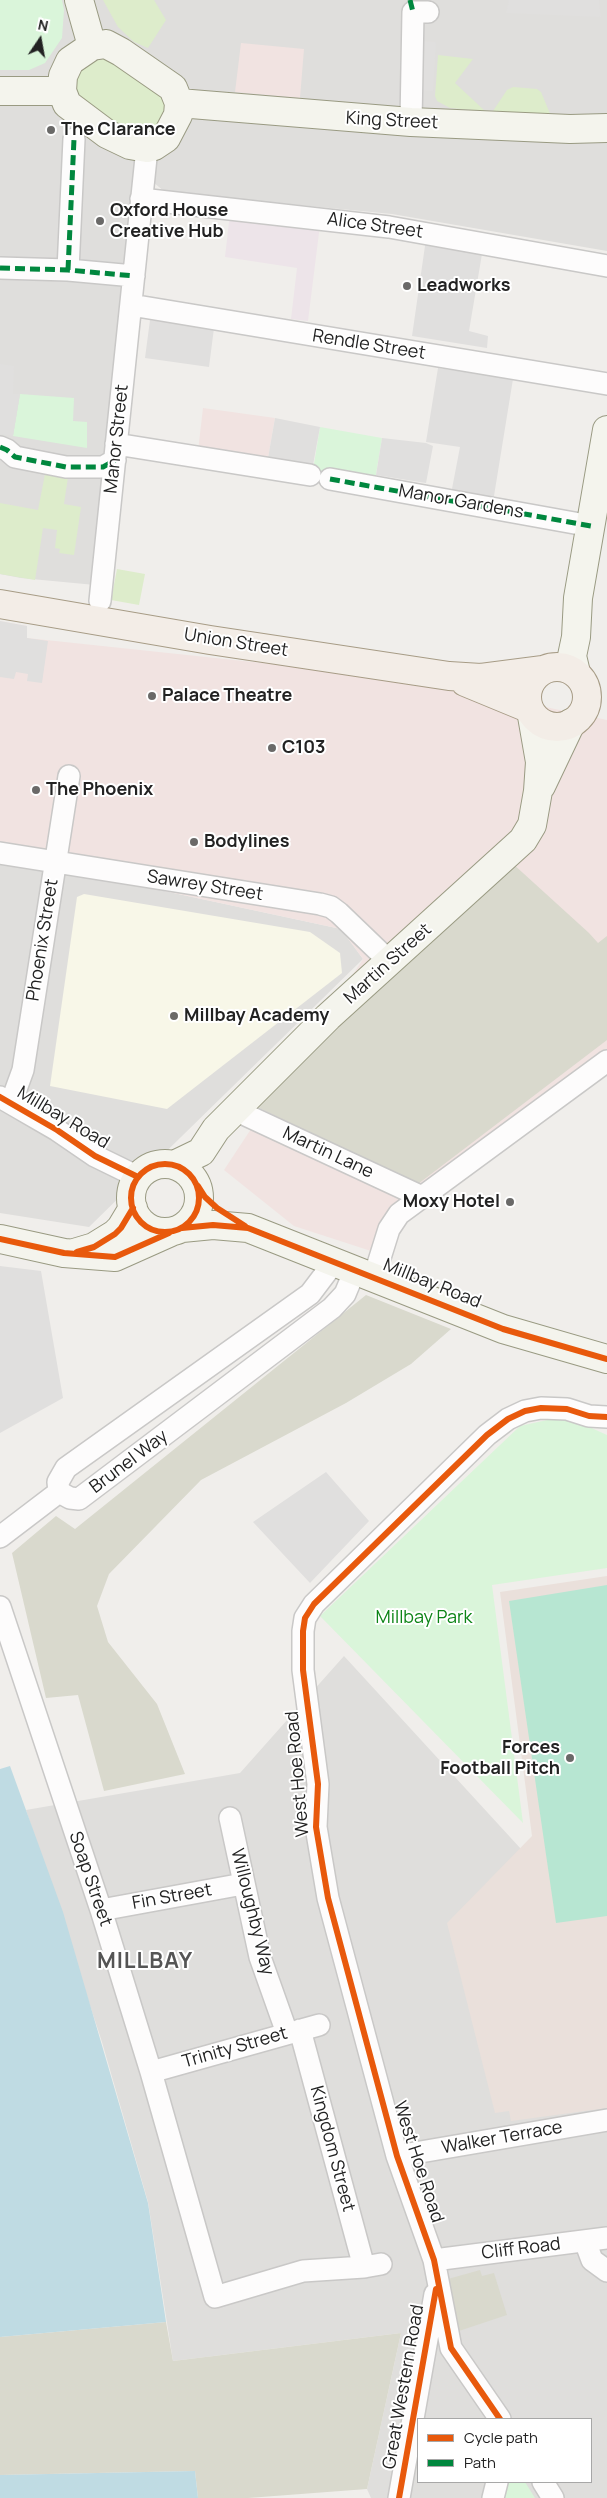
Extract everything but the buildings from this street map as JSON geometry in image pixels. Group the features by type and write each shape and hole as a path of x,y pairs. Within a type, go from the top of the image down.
{"main road":[{"name":"Union Street","path":"11,606 210,640 449,676 481,678 546,669"},
{"path":"560,667 589,683 587,719 561,728 547,726 530,712 528,690 535,677 546,669 560,667"},
{"name":"Union Street","path":"449,676 530,712"}],"street":[{"path":"79,0 92,46"},
{"path":"410,122 417,8"},
{"path":"106,44 121,52 173,88 178,103 178,115 166,138 147,148 130,145 107,134 67,104 62,91 63,76 70,61 92,46 106,44"},
{"path":"0,91 62,91"},
{"name":"King Street","path":"178,103 410,122 570,129 607,128"},
{"path":"68,270 74,139"},
{"name":"Manor Street","path":"100,601 147,148"},
{"name":"Alice Street","path":"142,199 389,227 607,266"},
{"path":"0,268 68,270 134,276"},
{"name":"Rendle Street","path":"130,306 607,384"},
{"path":"546,669 557,653 578,598 597,521 607,430"},
{"path":"0,447 15,457 66,467 103,467 116,452"},
{"name":"Manor Gardens","path":"116,452 320,477 597,521"},
{"path":"578,598 576,637 572,656 589,683"},
{"name":"Martin Street","path":"174,1165 201,1152 216,1129 328,1017 523,840 532,825 538,791 540,762 530,712"},
{"name":"Martin Street","path":"538,791 587,719"},
{"name":"Phoenix Street","path":"6,1100 23,1070 69,776"},
{"name":"Sawrey Street","path":"0,853 332,907 390,962"},
{"path":"354,1269 389,1229 399,1214 607,1061"},
{"name":"Millbay Road","path":"6,1100 95,1156 138,1177"},
{"name":"Martin Lane","path":"235,1110 422,1197"},
{"path":"0,1238 70,1253 115,1257 176,1230 190,1222 199,1204 197,1184 192,1176 174,1165 154,1165 138,1177 132,1192 133,1208 145,1225 157,1231 176,1230"},
{"name":"Millbay Road","path":"197,1184 217,1208 248,1228 503,1329 607,1359"},
{"path":"70,1253 94,1247 115,1234 121,1228 133,1208"},
{"name":"Millbay Road","path":"176,1230 213,1225 248,1228"},
{"name":"Brunel Way","path":"354,1269 345,1294 332,1308 79,1499 70,1498 59,1492 58,1482 66,1468 310,1294 354,1269"},
{"name":"Millbay Road","path":"574,1348 607,1346"},
{"name":"West Hoe Road","path":"437,2282 434,2260 397,2156 328,1898 316,1827 318,1784 303,1670 305,1618 314,1604 362,1554 486,1435 508,1419 525,1411 541,1408 567,1409 601,1420"},
{"path":"0,1537 59,1492"},
{"name":"Soap Street","path":"0,1607 101,1910 151,2072 215,2297"},
{"name":"Willoughby Way","path":"230,1818 260,1957 302,2029"},
{"name":"Fin Street","path":"101,1910 243,1884"},
{"name":"Trinity Street","path":"151,2072 302,2029"},
{"name":"Kingdom Street","path":"215,2297 302,2271 373,2266 302,2029"},
{"name":"Walker Terrace","path":"397,2156 607,2120"},
{"name":"Cliff Road","path":"434,2260 607,2238"},
{"path":"585,2241 592,2260 607,2270"},
{"path":"437,2282 451,2348 499,2418"},
{"name":"Great Western Road","path":"399,2498 437,2282"},
{"path":"423,2368 432,2359 451,2348"},
{"path":"493,2498 496,2483"},
{"path":"544,2483 553,2498"}],"shaded area":[{"path":"0,0 607,0 607,251 392,214 165,192 135,167 95,585 21,578 0,574"},
{"path":"509,0 599,0 601,17 506,13"},
{"path":"420,41 436,42 433,91 417,90"},
{"path":"241,43 304,49 300,98 235,92"},
{"path":"230,213 320,225 308,321 291,319 297,268 225,257"},
{"path":"426,239 483,248 469,331 488,336 487,348 412,336"},
{"path":"150,320 214,328 209,367 145,358"},
{"path":"0,364 14,366 13,394 20,394 13,436 0,434"},
{"path":"438,368 513,379 493,502 451,494 460,447 426,442"},
{"path":"203,408 275,418 268,458 198,451"},
{"path":"275,418 320,427 313,465 268,458"},
{"path":"382,438 426,443 433,446 426,483 376,475"},
{"path":"0,621 27,626 27,638 413,679 607,720 607,1055 371,1251 294,1226 224,1170 363,959 341,929 90,875 0,863"},
{"path":"0,621 27,626 27,638 48,641 42,683 27,681 28,674 16,672 14,679 0,677"},
{"path":"0,863 90,875 341,929 363,959 89,1227 0,1213"},
{"path":"512,863 598,943 607,936 607,1040 418,1184 255,1106"},
{"name":"Millbay Academy","path":"84,894 310,932 340,953 342,973 167,1109 50,1086 77,897"},
{"path":"0,1266 41,1271 63,1398 0,1433"},
{"path":"366,1295 451,1329 411,1364 346,1403 201,1480 109,1574 97,1606 108,1642 157,1704 185,1774 104,1791 78,1695 46,1698 12,1553 56,1516 75,1529"},
{"path":"326,1472 369,1521 310,1583 253,1522"},
{"path":"607,1576 607,2108 511,2121 509,2111 495,2113 447,1923 532,1836 500,1592"},
{"path":"344,1656 521,1849 607,2104 607,2498 371,2498 367,2489 401,2333 173,2361 148,2202 102,2042 26,1810 240,1773"},
{"path":"480,2270 482,2276 494,2273 507,2315 459,2331 448,2279"},
{"path":"166,2322 173,2361 401,2333 367,2489 248,2498 198,2498 195,2471 0,2475 0,2337"}],"green space":[{"path":"0,0 62,0 64,10 62,38 45,63 29,70 0,70"},
{"path":"103,0 154,0 166,20 148,48 134,42 118,27"},
{"path":"438,55 473,59 455,83 485,111 450,108 437,101 435,96"},
{"path":"104,59 138,77 166,101 167,123 144,140 90,113 73,90 75,76 81,67 93,61"},
{"path":"513,87 537,89 541,92 551,116 493,111 507,90"},
{"path":"20,394 74,398 73,421 87,422 87,448 13,436"},
{"path":"320,427 382,438 375,480 313,470"},
{"path":"45,474 68,477 64,504 81,507 74,555 59,553 60,549 55,548 57,530 43,528 35,580 0,574 0,503 38,510"},
{"path":"117,569 145,574 139,605 111,600"},
{"name":"Millbay Park","path":"565,1416 607,1435 607,1568 492,1585 523,1823 320,1616 520,1426"},
{"name":"Forces Football Pitch","path":"607,1585 607,1916 556,1923 509,1601"},
{"path":"504,2483 526,2483 535,2498 500,2498"}],"water":[{"path":"10,1766 63,1912 148,2203 166,2322 0,2337 0,1769"},
{"path":"195,2471 198,2498 0,2498 0,2475"}],"marked path":[{"path":"410,0 413,12"},
{"path":"68,270 74,139"},
{"path":"0,268 68,270 134,276"},
{"path":"0,447 15,457 66,467 103,467 115,460"},
{"path":"330,479 591,526"}],"cycle path":[{"path":"0,1097 57,1130 95,1156 138,1177"},
{"path":"165,1164 178,1167 189,1174 196,1185 199,1198 196,1211 189,1222 178,1229 165,1232 152,1229 141,1222 134,1211 131,1198 134,1185 141,1174 152,1167 165,1164"},
{"path":"198,1186 205,1197 217,1208 245,1226"},
{"path":"77,1252 94,1247 115,1234 121,1228 133,1208"},
{"path":"182,1228 213,1225 248,1228 503,1329 607,1359"},
{"path":"0,1239 64,1253 115,1257 169,1233"},
{"path":"499,2418 451,2348 434,2260 397,2156 328,1898 316,1827 318,1784 303,1670 303,1631 305,1618 314,1604 487,1435 508,1419 525,1411 541,1408 567,1409 589,1416 607,1417"},
{"path":"399,2498 436,2289"}],"place":[{"name":"The Clarance","path":"51,130"},
{"name":"Oxford House Creative Hub","path":"100,221"},
{"name":"Leadworks","path":"407,286"},
{"name":"Palace Theatre","path":"152,696"},
{"name":"C103","path":"272,748"},
{"name":"The Phoenix","path":"36,790"},
{"name":"Bodylines","path":"194,842"},
{"name":"Millbay Academy","path":"174,1016"},
{"name":"Moxy Hotel","path":"510,1202"},
{"name":"Forces Football Pitch","path":"570,1758"}],"district":[{"name":"MILLBAY","path":"145,1962"}]}
